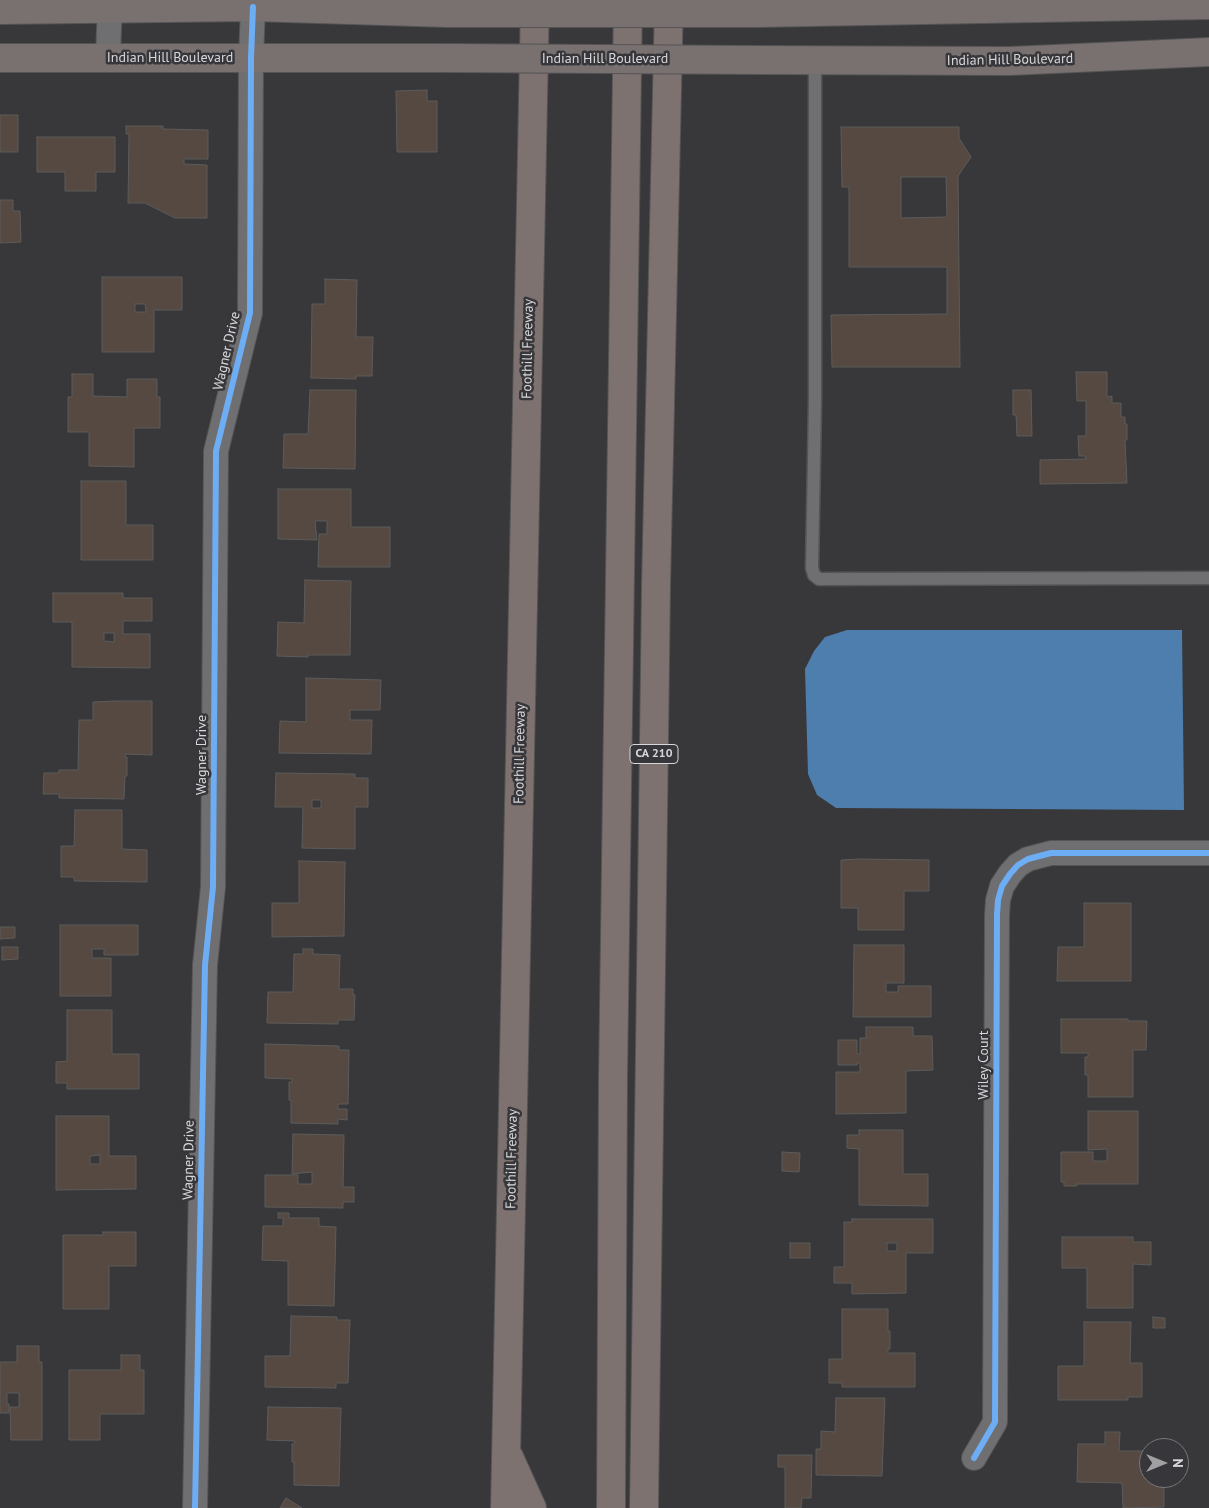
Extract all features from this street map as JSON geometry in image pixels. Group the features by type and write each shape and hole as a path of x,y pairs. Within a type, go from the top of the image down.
{"highway":[{"name":"Foothill Freeway","path":"506,1508 535,0"},
{"path":"611,1508 613,1077 628,0"},
{"name":"CA 210","path":"644,1508 656,586 669,0"},
{"path":"506,1451 532,1508"}],"main road":[{"path":"0,10 111,4 448,13 757,13 1209,6"},
{"name":"Indian Hill Boulevard","path":"0,58 1010,61 1209,52"}],"street":[{"path":"108,58 111,4"},
{"name":"Wagner Drive","path":"195,1508 205,965 213,887 216,451 250,313 253,7"},
{"name":"Wiley Court","path":"974,1458 995,1422 997,925 998,900 1002,886 1010,874 1028,859 1051,853 1209,853"}],"lane":[{"path":"815,60 812,568 814,575 818,579 1209,578"}],"water":[{"path":"847,630 1182,630 1184,810 836,808 817,795 808,774 805,669 814,651 825,637"}],"building":[{"path":"427,90 427,101 437,101 437,152 397,152 396,91"},
{"path":"0,115 18,115 18,152 0,152"},
{"path":"126,126 163,126 163,129 208,130 208,159 184,159 184,164 207,165 207,218 175,218 145,203 128,203 129,134 126,134"},
{"path":"841,127 959,127 959,138 971,157 958,176 960,367 832,367 831,315 947,314 947,267 849,267 849,187 842,187","holes":["901,177 946,177 947,217 901,218"]},
{"path":"37,137 115,137 115,172 96,172 96,191 65,191 65,172 37,172"},
{"path":"0,200 13,200 13,211 20,211 21,242 0,243"},
{"path":"102,277 182,277 182,310 154,310 154,352 102,352","holes":["135,304 145,304 146,312 135,312"]},
{"path":"325,279 357,280 356,337 373,337 372,376 356,376 356,379 311,378 312,304 325,304"},
{"path":"1076,372 1107,372 1107,397 1112,396 1112,403 1121,403 1121,417 1125,417 1125,424 1127,424 1127,440 1125,440 1127,483 1040,484 1040,460 1086,459 1085,456 1079,456 1078,436 1086,436 1086,401 1077,401"},
{"path":"72,374 93,374 93,396 127,397 127,379 157,379 157,397 160,397 160,428 134,428 134,467 89,466 89,432 68,432 68,397 72,397"},
{"path":"310,390 356,390 355,469 283,468 284,434 308,434"},
{"path":"1013,390 1031,390 1032,436 1017,436 1016,415 1013,415"},
{"path":"81,481 126,481 126,525 153,525 153,560 81,560"},
{"path":"278,489 351,489 351,527 390,527 390,567 318,567 319,534 327,534 327,521 315,521 317,540 278,539"},
{"path":"305,580 351,581 350,655 277,656 278,622 304,623"},
{"path":"53,593 123,593 123,598 152,598 152,621 123,621 123,634 150,634 150,668 72,667 72,622 53,622","holes":["104,633 114,633 114,642 104,641"]},
{"path":"306,678 381,680 380,710 350,710 350,720 372,720 371,754 279,753 280,721 306,722"},
{"path":"152,701 152,755 125,754 125,757 127,757 127,776 125,776 124,799 59,798 59,794 43,794 44,773 59,773 59,770 78,770 79,720 93,720 93,702"},
{"path":"276,773 355,774 355,778 368,778 368,807 355,807 355,849 302,848 303,807 275,807","holes":["312,800 321,800 321,808 312,808"]},
{"path":"75,810 122,810 122,849 147,850 147,882 74,881 74,877 61,877 61,846 74,846"},
{"path":"841,860 929,860 929,891 904,891 904,930 858,930 858,908 841,908"},
{"path":"299,861 345,862 344,936 272,937 272,903 299,903"},
{"path":"1084,903 1131,903 1131,981 1057,981 1058,947 1084,947"},
{"path":"60,925 138,925 138,955 104,955 104,949 92,949 92,958 111,958 111,996 60,996"},
{"path":"0,927 15,927 15,938 0,939"},
{"path":"854,945 904,945 904,983 886,983 886,992 898,992 898,986 931,986 931,1017 853,1017"},
{"path":"2,947 18,947 18,959 2,960"},
{"path":"303,949 313,949 313,954 340,955 339,989 353,989 353,995 355,995 354,1020 338,1020 338,1024 267,1023 268,992 293,992 294,954 303,954"},
{"path":"67,1010 112,1010 112,1054 139,1054 139,1089 67,1089 67,1083 56,1083 56,1062 67,1061"},
{"path":"1061,1019 1128,1019 1128,1021 1147,1021 1146,1050 1133,1050 1133,1097 1088,1097 1088,1075 1085,1075 1085,1057 1088,1057 1088,1053 1061,1053"},
{"path":"866,1027 913,1027 913,1036 932,1036 933,1070 906,1071 906,1113 836,1114 836,1072 860,1072 860,1063 857,1063 857,1065 838,1065 838,1040 857,1040 857,1054 860,1054 860,1038 866,1038"},
{"path":"265,1044 339,1046 339,1050 349,1050 348,1104 338,1104 338,1109 347,1109 347,1120 338,1119 338,1124 291,1123 289,1082 292,1082 292,1079 265,1078"},
{"path":"1088,1111 1138,1111 1138,1184 1077,1184 1077,1186 1064,1186 1064,1182 1061,1182 1061,1152 1093,1152 1093,1161 1107,1161 1107,1149 1088,1150"},
{"path":"56,1116 109,1116 109,1156 136,1156 136,1189 56,1190","holes":["100,1155 100,1164 90,1164 90,1156"]},
{"path":"859,1130 903,1130 903,1174 928,1174 928,1206 859,1205 859,1149 847,1148 847,1135 859,1135"},
{"path":"293,1134 344,1135 343,1187 354,1187 354,1202 343,1202 343,1208 265,1207 265,1175 298,1175 298,1184 312,1184 312,1172 292,1174"},
{"path":"782,1152 800,1153 799,1172 782,1171"},
{"path":"278,1213 289,1213 289,1218 319,1218 319,1226 336,1227 334,1306 288,1305 288,1261 262,1260 263,1226 283,1226 283,1218 278,1218"},
{"path":"852,1219 933,1219 933,1253 906,1253 906,1293 852,1294 852,1283 834,1283 834,1267 844,1267 844,1222 852,1222","holes":["887,1243 897,1243 897,1251 887,1251"]},
{"path":"103,1232 136,1232 136,1266 109,1266 109,1309 63,1309 63,1235 103,1235"},
{"path":"1062,1237 1133,1237 1133,1242 1151,1242 1151,1265 1133,1264 1133,1308 1087,1308 1087,1268 1062,1268"},
{"path":"790,1243 810,1243 810,1258 790,1258"},
{"path":"842,1309 888,1309 890,1349 888,1349 888,1353 915,1353 915,1387 842,1387 842,1383 829,1383 829,1359 842,1359"},
{"path":"291,1316 337,1317 337,1320 350,1320 348,1383 336,1383 336,1388 265,1387 265,1356 290,1356"},
{"path":"1153,1317 1165,1318 1165,1328 1153,1328"},
{"path":"1084,1322 1131,1322 1130,1363 1142,1363 1142,1397 1128,1397 1128,1400 1058,1400 1058,1366 1084,1366"},
{"path":"17,1346 39,1346 39,1362 42,1362 42,1440 11,1440 10,1407 19,1407 19,1393 7,1393 9,1413 0,1413 0,1362 17,1362"},
{"path":"121,1355 140,1355 140,1370 144,1370 144,1414 100,1414 100,1440 69,1440 69,1370 121,1370"},
{"path":"836,1398 885,1398 882,1476 816,1475 816,1449 821,1449 821,1431 835,1432"},
{"path":"268,1407 341,1408 339,1486 294,1485 292,1444 295,1441 267,1440"},
{"path":"1105,1432 1120,1432 1119,1451 1139,1451 1139,1488 1164,1488 1164,1507 1123,1508 1122,1483 1077,1482 1078,1444 1105,1444"},
{"path":"778,1455 812,1455 811,1498 802,1498 801,1508 785,1508 785,1467 778,1467"},
{"path":"286,1498 302,1508 280,1508"}],"cycle path":[{"path":"195,1508 205,965 213,887 216,451 250,313 253,7"},
{"path":"974,1458 995,1422 997,915 998,900 1002,886 1018,865 1028,859 1051,853 1209,853"}]}
